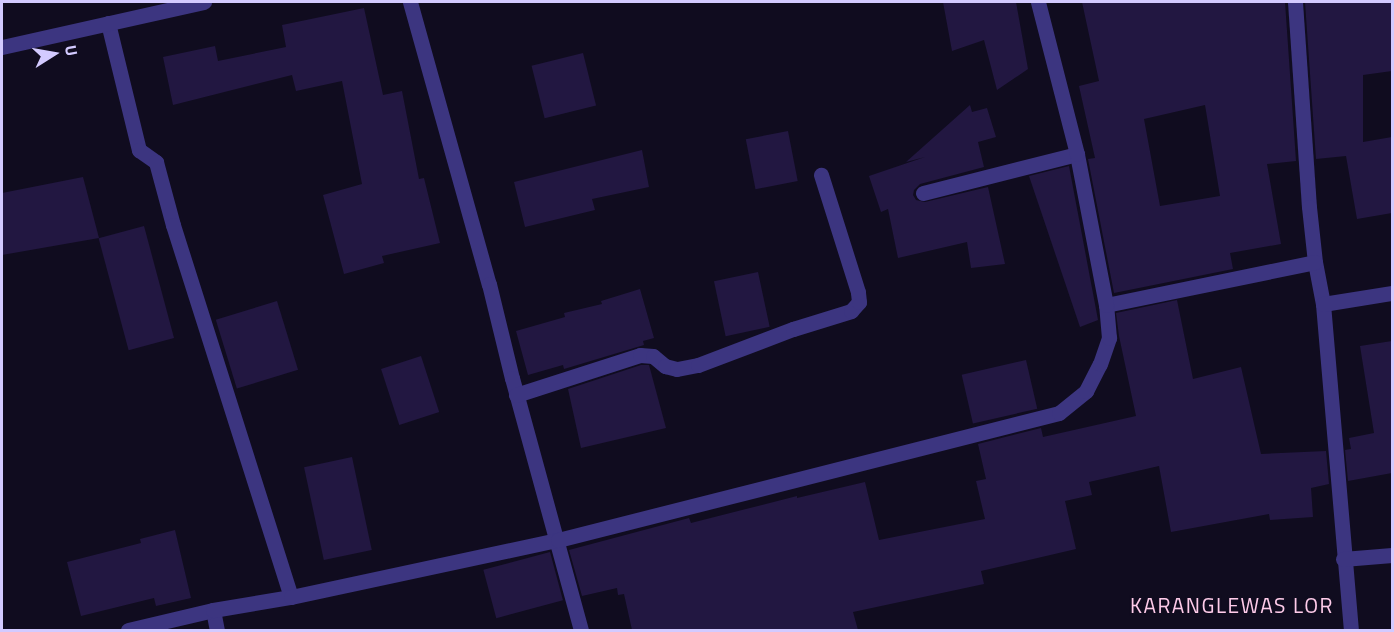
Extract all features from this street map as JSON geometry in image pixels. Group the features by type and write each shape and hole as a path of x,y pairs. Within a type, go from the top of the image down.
{"street":[{"path":"2,47 204,2"},
{"path":"410,2 489,284 516,395 558,540 581,630"},
{"path":"128,630 213,610 291,597 558,540 1059,413 1086,391 1100,364 1109,338 1106,305 1077,154 1038,2"},
{"path":"1295,2 1315,262 1323,304 1343,559 1351,630"},
{"path":"108,23 139,150 156,162 173,225 291,597"},
{"path":"923,193 1077,154"},
{"path":"516,395 640,355 652,356 665,366 676,369 698,364 793,328 851,311 859,302 858,292 821,175"},
{"path":"1106,305 1315,262"},
{"path":"1323,304 1392,293"},
{"path":"1343,559 1392,555"},
{"path":"213,610 217,630"}],"building":[{"path":"943,2 1016,2 1028,69 997,90 984,40 952,51"},
{"path":"1082,2 1285,2 1296,161 1267,164 1281,244 1230,253 1233,269 1114,293 1088,159 1095,158 1079,86 1099,81","holes":["1205,105 1220,196 1160,206 1144,119"]},
{"path":"1305,2 1392,2 1392,71 1363,75 1363,142 1392,137 1392,213 1357,219 1346,156 1316,159"},
{"path":"364,8 383,95 402,91 419,179 424,178 440,243 382,256 384,263 344,274 323,195 362,184 342,81 296,91 292,75 173,105 163,57 215,46 218,61 286,47 282,25"},
{"path":"583,53 596,105 545,118 532,66"},
{"path":"970,105 972,112 987,108 996,137 978,142 984,167 920,184 914,190 913,195 916,200 925,202 988,187 1005,264 971,268 967,242 898,258 888,209 881,212 869,176 925,157 906,162"},
{"path":"788,131 798,181 756,189 746,139"},
{"path":"642,150 649,187 592,199 595,210 525,227 514,182"},
{"path":"1069,166 1098,320 1080,327 1029,176"},
{"path":"83,177 99,238 2,255 2,193"},
{"path":"144,226 174,338 129,350 99,238"},
{"path":"758,272 770,327 726,336 714,281"},
{"path":"640,289 654,338 643,341 644,345 564,369 563,365 528,375 516,331 565,317 564,313 602,304 601,301"},
{"path":"1177,300 1193,379 1241,367 1261,454 1326,451 1329,484 1311,488 1313,517 1270,520 1269,514 1171,532 1159,466 1089,482 1092,495 1065,501 1076,549 981,571 984,584 853,612 858,630 632,630 624,594 618,595 617,588 582,596 569,550 689,518 691,523 797,496 797,498 865,482 879,540 985,519 976,481 986,479 978,444 1041,428 1043,437 1136,416 1116,313"},
{"path":"277,301 298,370 237,389 216,320"},
{"path":"1392,341 1392,473 1348,481 1345,450 1351,449 1349,438 1374,433 1360,346"},
{"path":"421,356 439,412 399,425 381,369"},
{"path":"1026,360 1037,409 973,424 962,375"},
{"path":"641,365 649,365 666,428 581,448 568,389"},
{"path":"352,457 372,550 324,560 304,467"},
{"path":"175,530 191,598 156,606 154,598 81,616 67,562 141,543 140,539"},
{"path":"550,552 563,600 496,618 483,570"}],"district":[{"name":"KARANGLEWAS LOR","path":"1232,605"}]}
